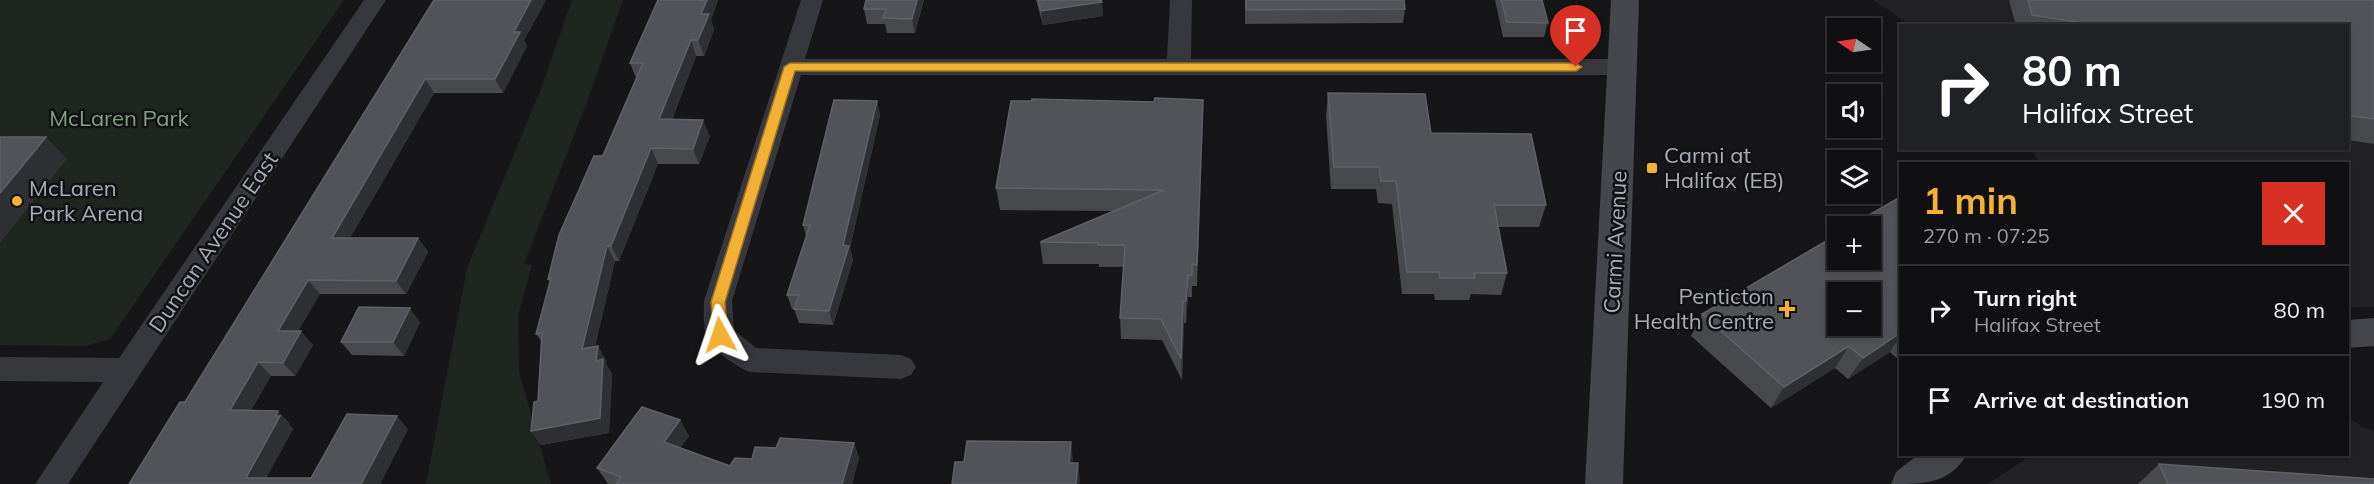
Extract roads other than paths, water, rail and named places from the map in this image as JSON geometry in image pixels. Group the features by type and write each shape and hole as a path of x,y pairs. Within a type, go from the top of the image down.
{"street":[{"name":"Duncan Avenue East","path":"51,484 375,0"},
{"path":"812,0 718,302 720,335 750,360 901,367"},
{"path":"1179,68 1181,0"},
{"name":"Carmi Avenue","path":"1604,484 1626,0"},
{"path":"790,67 1623,67"},
{"path":"2349,334 2374,332"},
{"path":"0,369 126,370"},
{"path":"1910,484 1945,456"}],"place":[{"name":"Carmi at Halifax (EB)","path":"1652,168"},
{"name":"McLaren Park Arena","path":"17,201"},
{"name":"Penticton Health Centre","path":"1787,309"}],"park label":[{"name":"McLaren Park","path":"119,118"}]}
